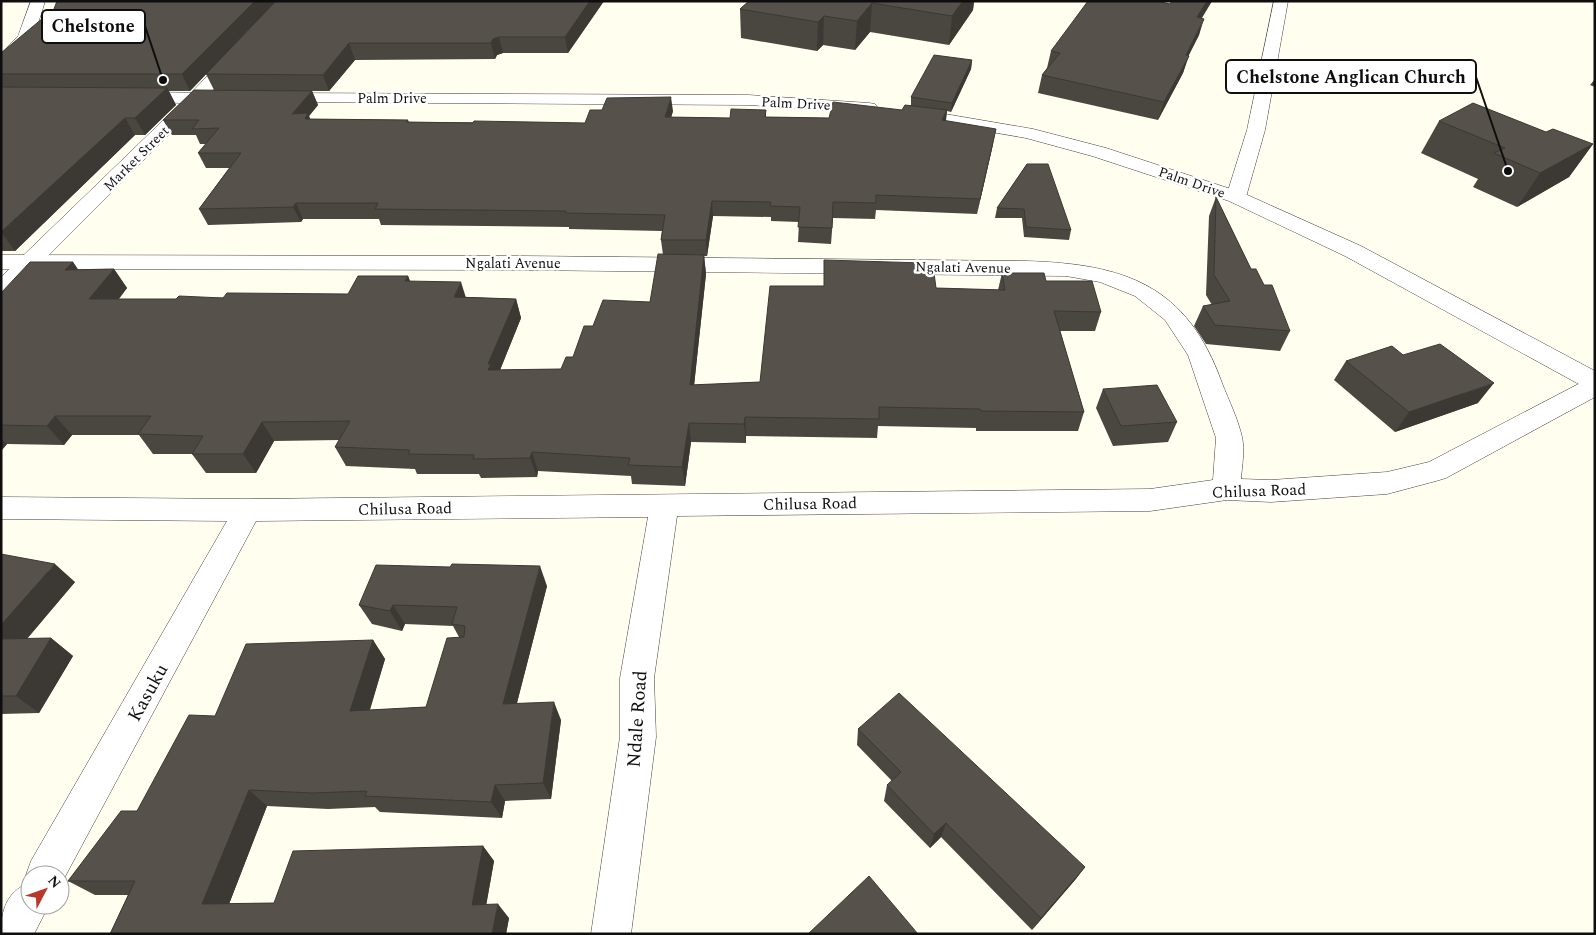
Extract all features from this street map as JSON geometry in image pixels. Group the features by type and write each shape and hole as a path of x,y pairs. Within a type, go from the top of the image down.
{"street":[{"path":"1,63 17,49 30,32 38,1"},
{"name":"Market Street","path":"1,290 197,98 288,1"},
{"path":"1236,197 1256,130 1281,1"},
{"name":"Palm Drive","path":"118,97 748,100 851,106 940,117 1027,133 1099,152 1236,197 1354,252 1595,382"},
{"name":"Ngalati Avenue","path":"1,262 521,263 1026,268 1066,270 1105,276 1142,291 1173,316 1200,355 1229,438 1227,489"},
{"name":"Chilusa Road","path":"1,508 248,510 1150,500 1227,489 1272,491 1387,483 1436,471 1595,386"},
{"name":"Ndale Road","path":"611,934 638,736 637,678 664,504"},
{"name":"Kasuku","path":"51,865 248,510"},
{"path":"12,934 23,915"}],"building":[{"path":"57,1 255,1 182,74 1,74 1,53 43,18 51,17"},
{"path":"276,1 590,1 565,37 499,37 493,39 491,43 349,43 323,75 206,74"},
{"path":"749,1 963,1 952,16 872,3 857,21 824,16 818,22 740,9"},
{"path":"1088,1 1157,1 1170,4 1172,1 1207,1 1197,17 1204,19 1186,55 1189,56 1164,102 1042,75 1060,53 1051,51"},
{"path":"934,55 972,60 952,103 911,97"},
{"path":"1,87 167,88 135,118 125,118 1,232"},
{"path":"194,90 312,91 292,114 308,113 305,119 473,123 474,121 585,123 590,110 602,110 607,98 671,97 665,117 730,118 731,109 766,110 765,117 829,118 833,102 902,110 905,105 947,110 942,120 996,129 980,199 876,195 876,203 833,202 832,228 798,227 800,207 770,206 771,202 712,201 706,240 661,240 665,215 566,213 566,211 375,209 378,203 296,203 293,207 199,209 241,153 198,153 219,128 192,129 199,120 163,120"},
{"path":"1473,103 1546,132 1553,129 1593,144 1540,173 1494,153 1505,148 1439,121"},
{"path":"1027,164 1048,164 1071,230 1026,227 1024,209 997,208"},
{"path":"1216,197 1251,269 1256,269 1264,285 1272,285 1290,331 1215,325 1203,306 1230,301 1214,275"},
{"path":"658,254 704,255 690,385 760,382 770,286 824,286 824,260 924,263 924,273 934,273 936,288 1005,290 1002,273 1044,273 1046,281 1092,281 1101,312 1054,311 1084,412 981,411 980,409 879,407 879,419 745,417 744,424 689,423 682,467 628,465 630,458 532,452 530,458 473,459 474,455 408,454 410,450 335,447 350,421 262,422 243,454 192,454 203,436 138,434 151,416 55,416 47,426 1,425 1,293 30,262 73,262 65,270 114,269 89,299 176,299 179,296 223,298 227,293 348,294 358,276 408,276 405,281 461,282 454,297 516,299 488,364 491,364 488,370 561,369 566,357 573,357 584,326 593,326 603,300 650,302"},
{"path":"1440,344 1494,383 1409,412 1346,361 1392,346 1403,355"},
{"path":"1157,385 1177,422 1121,426 1103,389"},
{"path":"1,554 55,564 1,625"},
{"path":"452,564 540,566 503,704 554,702 543,783 495,785 491,802 365,796 367,791 312,793 249,790 202,904 274,903 293,851 483,846 472,905 498,904 492,934 110,934 135,881 70,881 70,878 121,811 137,811 189,715 215,716 246,644 373,640 350,711 426,707 447,638 464,637 465,626 452,624 457,607 393,605 390,611 359,605 376,565 450,567"},
{"path":"51,638 16,696 1,696 1,639"},
{"path":"899,693 1085,867 1041,918 946,823 934,834 887,785 901,772 858,729"},
{"path":"869,876 918,934 808,934"}],"place":[{"name":"Chelstone","path":"163,80"},
{"name":"Chelstone Anglican Church","path":"1508,171"}]}
